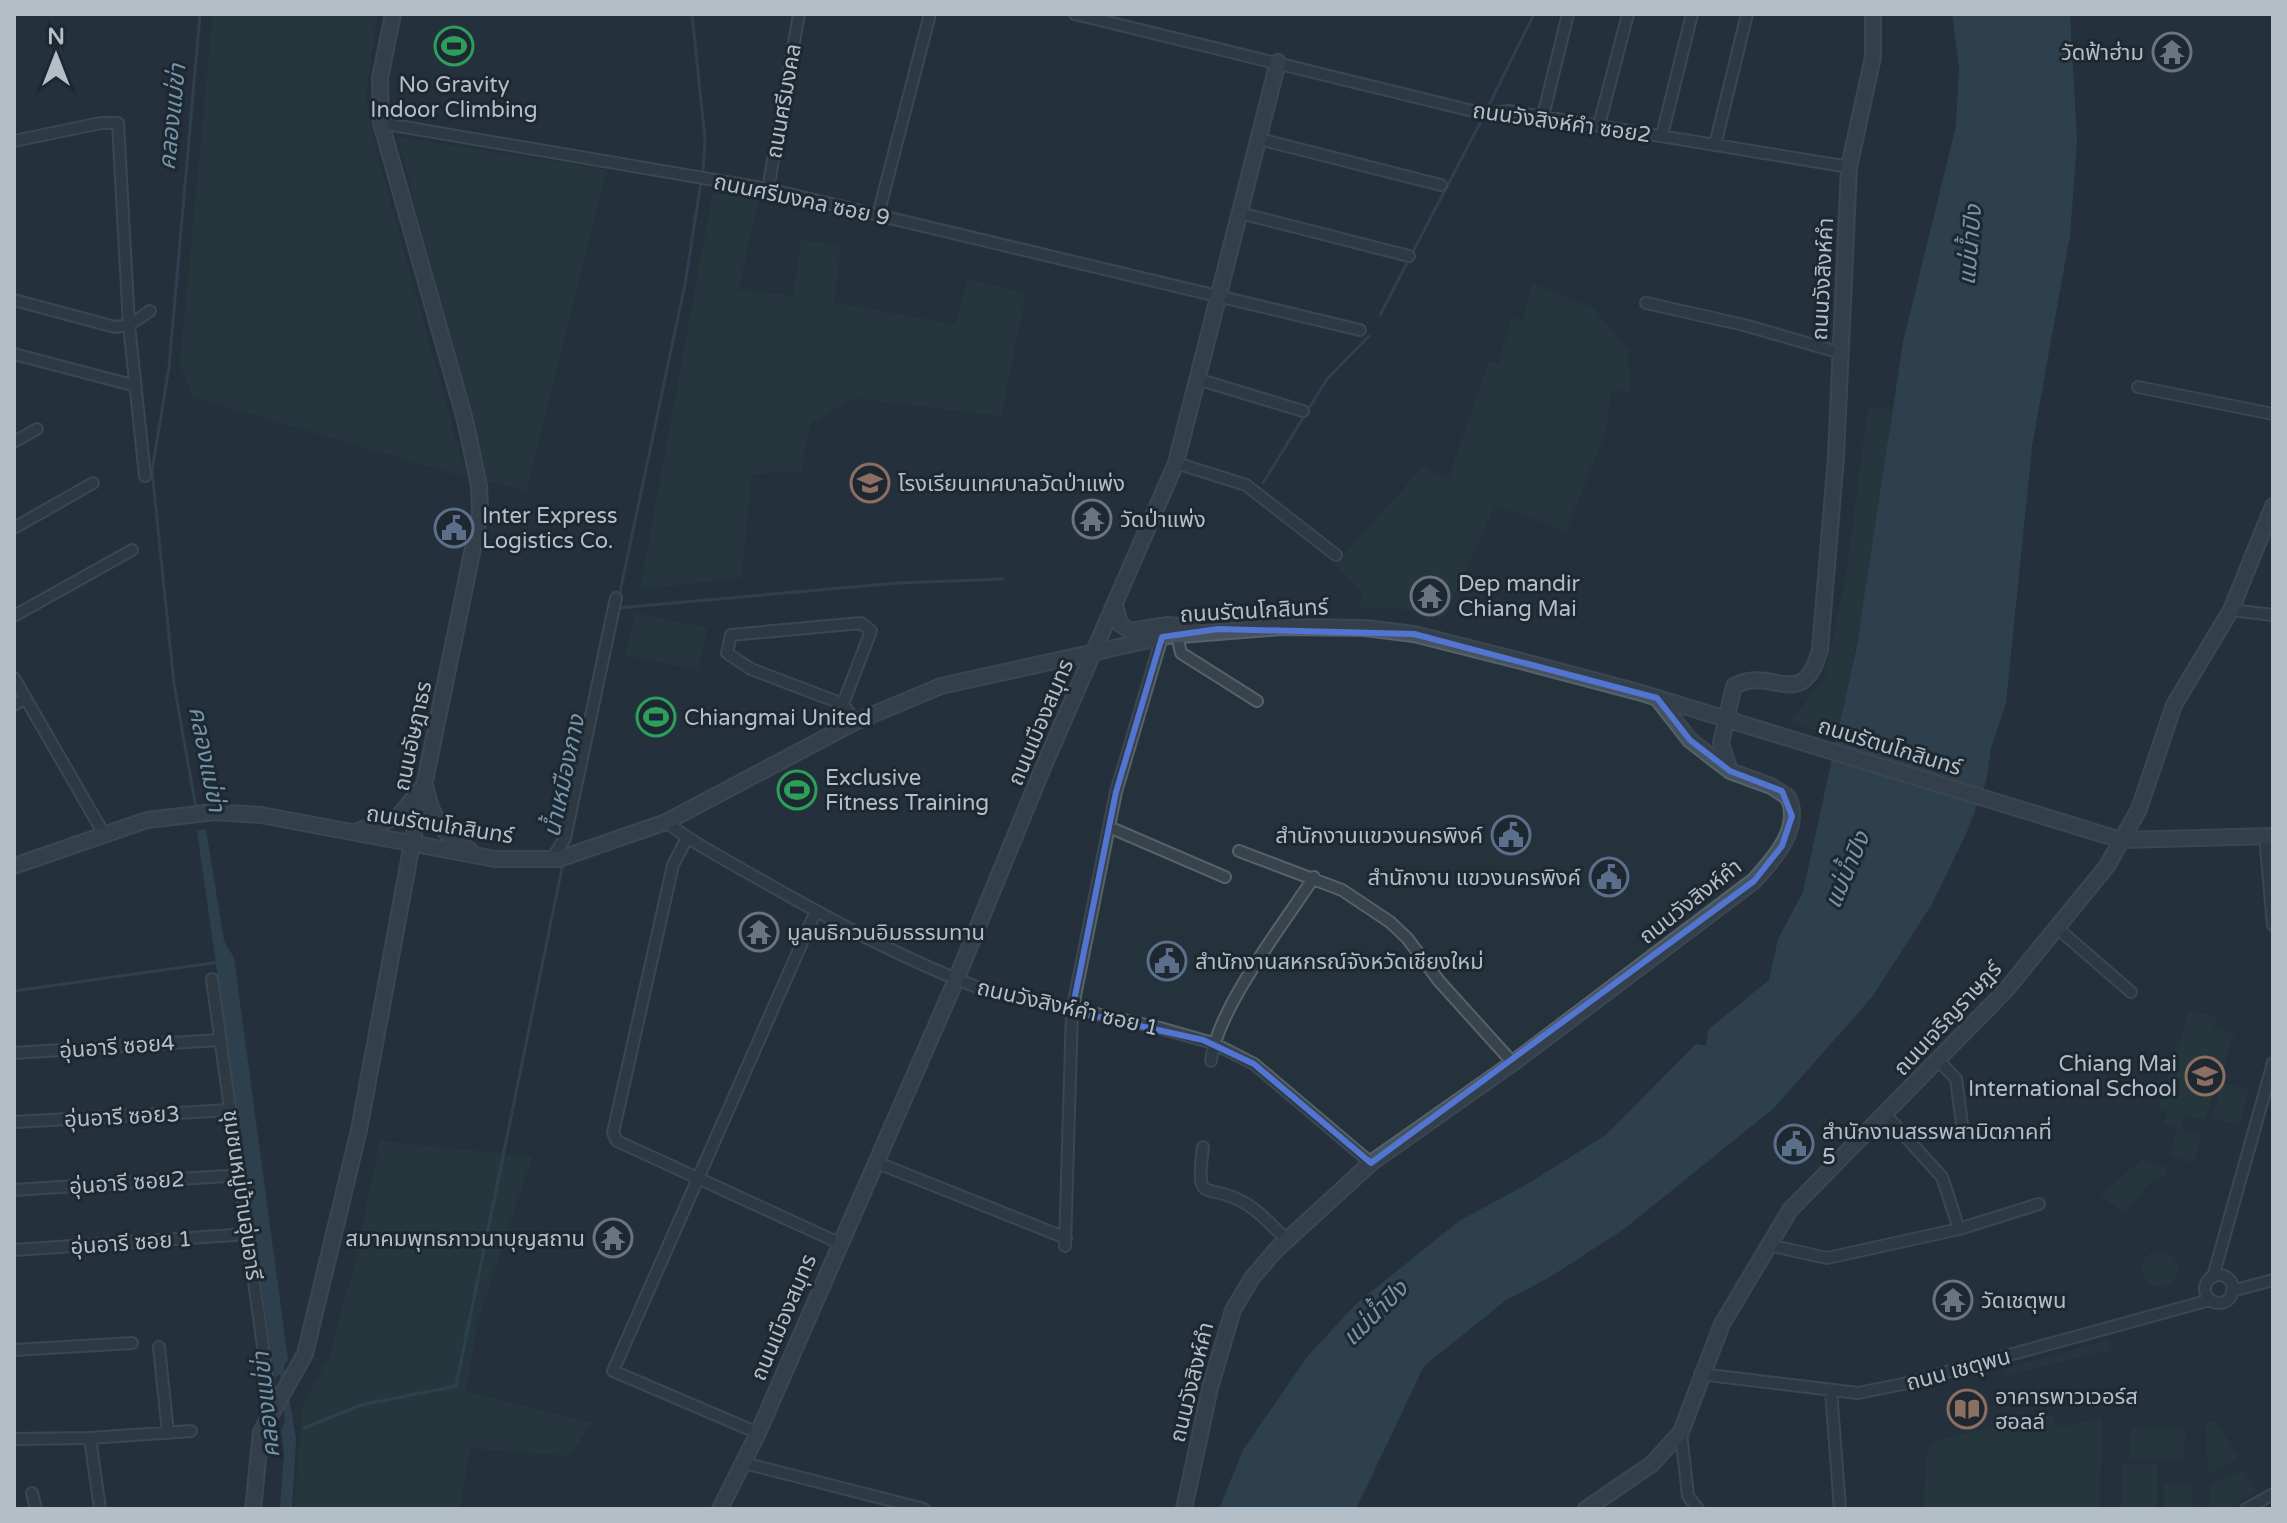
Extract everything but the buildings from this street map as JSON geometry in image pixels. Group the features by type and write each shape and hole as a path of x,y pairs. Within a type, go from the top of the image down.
{"street":[{"name":"ถนนอัษฎาธร","path":"253,1509 256,1455 261,1432 305,1354 374,1062 412,844 477,530 480,499 465,420 381,123 380,78 393,14"},
{"name":"ถนนศรีมงคล","path":"768,189 799,14"},
{"path":"878,215 930,14"},
{"name":"ถนนวังสิงห์คำ ซอย2","path":"1075,14 1485,114 1509,111 1849,167"},
{"path":"1543,116 1568,14"},
{"path":"1599,125 1628,14"},
{"path":"1662,135 1692,14"},
{"path":"1715,145 1747,14"},
{"name":"ถนนวังสิงห์คำ","path":"1184,1509 1210,1388 1233,1310 1252,1278 1287,1240 1371,1163 1513,1063 1754,881 1774,857 1792,816 1788,797 1782,791 1730,771 1722,751 1724,720 1734,686 1751,682 1801,684 1809,679 1820,650 1836,457 1849,167 1873,57 1873,14"},
{"name":"ถนนเมืองสมุทร","path":"720,1509 758,1433 956,980 1176,463 1278,62"},
{"path":"14,141 101,123 118,123 129,325 145,476"},
{"name":"ถนนศรีมงคล ซอย 9","path":"381,123 768,189 1360,330"},
{"path":"1259,139 1441,185"},
{"path":"1240,213 1409,256"},
{"path":"14,300 115,327 129,325 150,311"},
{"path":"1646,303 1744,325 1841,353"},
{"path":"14,354 136,386"},
{"path":"1197,379 1303,411"},
{"path":"2138,387 2273,414"},
{"path":"14,442 37,429"},
{"path":"1176,463 1246,485 1336,555"},
{"path":"14,528 93,483"},
{"name":"ถนนเจริญราษฎร์","path":"1586,1509 1652,1464 1681,1432 1693,1406 1700,1374 1722,1324 1790,1210 2006,990 2090,890 2139,809 2174,705 2231,610 2272,513"},
{"path":"14,616 132,550"},
{"path":"556,859 565,838 616,598"},
{"path":"1115,605 1120,624 1130,631 1168,625 1218,629"},
{"path":"2231,610 2273,615"},
{"path":"843,704 871,631 861,623 731,635 727,653 751,669 843,704 855,722"},
{"name":"ถนนรัตนโกสินทร์","path":"104,834 147,820 187,814 261,815 488,858 556,859 603,847 666,822 855,722 941,686 1095,651 1218,629 1365,628 1414,634 1657,698 2121,840 2269,836"},
{"path":"1170,636 1181,653 1257,701"},
{"path":"875,1162 1066,1242 1072,1011 1109,827 1170,636"},
{"path":"14,678 104,834 14,866"},
{"path":"14,705 26,698"},
{"path":"1657,698 1690,740 1730,771"},
{"path":"349,832 368,829 398,817 424,783"},
{"path":"424,783 434,816 446,835 488,858"},
{"name":"ถนนวังสิงห์คำ ซอย 1","path":"666,822 687,838 816,911 956,980 1072,1011 1160,1028 1213,1043 1254,1064 1371,1163"},
{"path":"1109,827 1225,877"},
{"path":"2269,836 2273,925"},
{"path":"687,838 673,865 613,1133 617,1141 839,1243"},
{"path":"1239,851 1342,890 1407,938 1439,981 1513,1063"},
{"path":"1211,1061 1213,1043 1248,979 1314,877"},
{"path":"758,1433 613,1371 816,911"},
{"path":"2056,927 2131,992"},
{"name":"ชุมชนหมู่บ้านอุ่นอารี","path":"212,979 276,1405"},
{"name":"อุ่นอารี ซอย4","path":"14,1053 219,1040"},
{"path":"1939,1061 1956,1079 1962,1124"},
{"path":"2273,1063 2213,1277 2205,1290 2210,1300 2225,1302 2232,1291 2273,1280"},
{"name":"อุ่นอารี ซอย3","path":"14,1122 231,1110"},
{"path":"1885,1114 1942,1177 1959,1229"},
{"path":"1203,1147 1199,1179 1203,1186 1210,1192 1243,1201 1287,1240"},
{"name":"อุ่นอารี ซอย2","path":"14,1190 240,1175"},
{"path":"1768,1245 1827,1258 1959,1229 2039,1204"},
{"name":"อุ่นอารี ซอย 1","path":"14,1250 248,1234"},
{"path":"2213,1277 2228,1279 2232,1291"},
{"name":"ถนน เชตุพน","path":"1700,1374 1858,1393 1903,1384 2210,1300"},
{"path":"14,1350 132,1343"},
{"path":"159,1347 168,1433"},
{"path":"1831,1390 1840,1509"},
{"path":"14,1439 90,1438 191,1431"},
{"path":"1681,1432 1688,1496 1698,1509"},
{"path":"90,1438 100,1509"},
{"path":"744,1463 924,1509"},
{"path":"32,1493 36,1509"},
{"path":"2246,1509 2273,1494"}],"highlighted area":[{"path":"1218,629 1414,634 1657,698 1690,740 1730,771 1782,791 1792,816 1782,846 1754,881 1371,1163 1254,1064 1203,1040 1072,1011 1116,792 1162,637"}],"green space":[{"path":"213,14 377,14 366,96 375,146 466,477 193,397 180,364"},
{"path":"398,137 607,170 527,491 486,481"},
{"path":"713,192 759,200 738,290 793,296 801,240 841,245 834,302 956,325 968,279 1026,294 1001,416 854,398 810,424 801,471 752,474 741,578 640,589"},
{"path":"1532,284 1593,308 1628,349 1630,391 1611,391 1606,431 1566,531 1495,505 1445,617 1405,609 1360,607 1362,592 1335,565 1423,467 1448,479 1489,361 1499,363 1511,317 1522,321"},
{"path":"1868,406 1891,410 1868,575 1836,739 1791,721 1825,677 1847,570"},
{"path":"635,613 707,628 698,670 626,655"},
{"path":"2189,1011 2216,1016 2214,1029 2234,1034 2205,1120 2184,1115 2180,1129 2201,1135 2194,1163 2169,1155 2177,1128 2164,1124 2168,1112 2159,1109"},
{"path":"2222,1083 2249,1090 2239,1125 2212,1118"},
{"path":"380,1141 532,1157 477,1323 466,1391 592,1423 569,1456 470,1448 460,1509 294,1509 303,1405 329,1357 353,1270"},
{"path":"2142,1159 2168,1168 2164,1177 2150,1182 2125,1213 2101,1196"},
{"path":"2160,1251 2173,1256 2178,1269 2173,1282 2160,1287 2147,1282 2142,1269 2147,1256"},
{"path":"2109,1340 2112,1350 2005,1375 2003,1369"},
{"path":"2052,1414 2055,1428 2102,1418 2100,1509 1924,1509 1926,1458 1933,1441"},
{"path":"2217,1421 2238,1459 2208,1473 2206,1423"},
{"path":"2131,1427 2185,1429 2184,1461 2130,1459"},
{"path":"2121,1464 2157,1464 2157,1509 2121,1509"},
{"path":"2244,1470 2256,1492 2226,1509 2210,1509 2209,1484"},
{"path":"2191,1484 2193,1509 2165,1509 2163,1485"}],"water":[{"name":"แม่น้ำปิง","path":"1952,14 2070,14 2077,140 2070,235 2032,446 2006,703 1991,748 1986,782 1966,834 1932,904 1872,997 1774,1108 1624,1229 1550,1277 1505,1301 1424,1366 1356,1509 1219,1509 1243,1450 1307,1357 1356,1304 1459,1221 1529,1183 1606,1135 1696,1044 1706,1046 1708,1030 1769,980 1778,939 1803,892 1857,645 1903,342 1956,126 1959,68"},
{"path":"206,829 224,941 234,958 288,1360 284,1365 296,1439 292,1509 280,1509 284,1452 281,1430 285,1423 280,1374 275,1378 197,831"}],"waterway":[{"name":"คลองแม่ข่า","path":"196,808 174,684 152,471 169,367 200,14"},
{"name":"น้ำเหมืองกาง","path":"692,14 705,139 703,173"},
{"path":"1489,105 1534,14"},
{"path":"1380,315 1480,123"},
{"name":"น้ำเหมืองกาง","path":"619,597 686,279 701,181"},
{"path":"1263,483 1327,379 1369,336"},
{"path":"617,608 898,583 1003,579"},
{"name":"น้ำเหมืองกาง","path":"304,1428 361,1405 456,1386 563,863"},
{"path":"14,991 220,962"}],"place":[{"name":"No Gravity Indoor Climbing","path":"454,46"},
{"name":"วัดฟ้าฮ่าม","path":"2172,52"},
{"name":"โรงเรียนเทศบาลวัดป่าแพ่ง","path":"870,483"},
{"name":"วัดป่าแพ่ง","path":"1092,519"},
{"name":"Inter Express Logistics Co.","path":"454,528"},
{"name":"Dep mandir Chiang Mai","path":"1430,596"},
{"name":"Chiangmai United","path":"656,717"},
{"name":"Exclusive Fitness Training","path":"797,790"},
{"name":"สำนักงานแขวงนครพิงค์","path":"1511,835"},
{"name":"สำนักงาน แขวงนครพิงค์","path":"1609,877"},
{"name":"มูลนธิกวนอิมธรรมทาน","path":"759,932"},
{"name":"สำนักงานสหกรณ์จังหวัดเชียงใหม่","path":"1167,961"},
{"name":"Chiang Mai International School","path":"2205,1076"},
{"name":"สำนักงานสรรพสามิตภาคที่ 5","path":"1794,1144"},
{"name":"สมาคมพุทธภาวนาบุญสถาน","path":"613,1238"},
{"name":"วัดเชตุพน","path":"1953,1300"},
{"name":"อาคารพาวเวอร์ส ฮอลล์","path":"1967,1409"}]}
